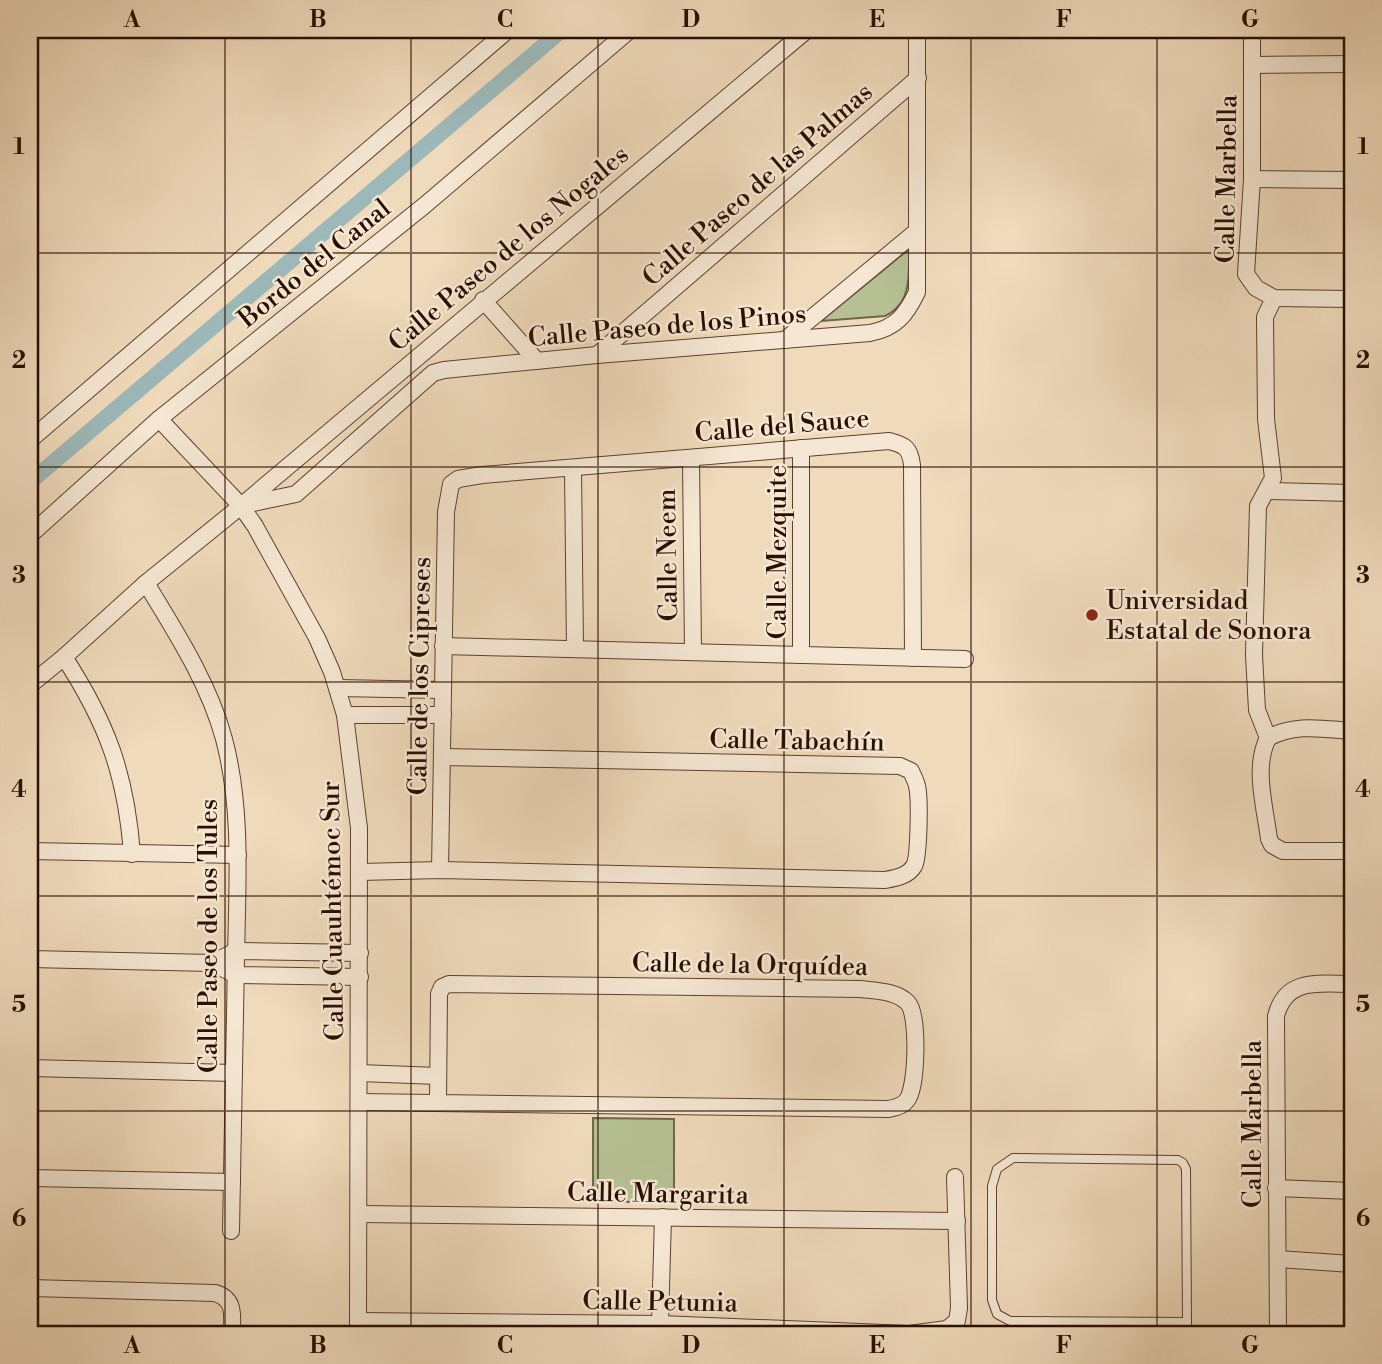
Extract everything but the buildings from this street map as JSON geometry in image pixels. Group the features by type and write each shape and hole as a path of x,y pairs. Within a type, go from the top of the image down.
{"street":[{"name":"Bordo del Canal","path":"30,440 508,30"},
{"name":"Bordo del Canal","path":"30,535 159,419 425,205 630,30"},
{"name":"Calle Paseo de los Nogales","path":"30,685 146,583 807,30"},
{"name":"Calle Marbella","path":"1252,30 1252,178 1246,274 1256,288 1274,298"},
{"path":"785,340 917,230 916,33"},
{"path":"1252,65 1352,64"},
{"name":"Calle Paseo de las Palmas","path":"597,355 918,78"},
{"path":"1252,178 1352,180"},
{"name":"Calle Paseo de los Pinos","path":"433,373 464,367 883,331 902,318 917,292 917,230"},
{"path":"1268,737 1257,710 1254,655 1258,506 1273,478 1266,419 1265,317 1274,298 1352,299"},
{"path":"483,300 537,361"},
{"path":"418,355 433,373"},
{"name":"Calle Paseo de los Nogales","path":"241,506 296,494 433,373"},
{"name":"Calle Cuauhtémoc Sur","path":"159,419 241,506 255,526 317,638 345,715 359,828 360,872 358,1327"},
{"name":"Calle del Sauce","path":"451,484 458,479 482,475 801,448 889,441 906,446 911,453 913,658"},
{"name":"Calle Mezquite","path":"801,448 801,655"},
{"name":"Calle Neem","path":"691,458 693,652"},
{"path":"573,468 575,649"},
{"name":"Calle de los Cipreses","path":"440,870 446,512 451,484"},
{"path":"1267,491 1352,493"},
{"name":"Calle Paseo de los Tules","path":"146,583 190,659 209,699 223,737 232,783 237,855 231,1231"},
{"path":"443,646 965,659"},
{"path":"64,657 96,709 114,752 124,792 132,854"},
{"path":"337,688 443,691"},
{"path":"345,715 443,715"},
{"path":"1352,731 1298,727 1280,731 1268,737 1260,766 1269,839 1277,849 1295,852 1352,851"},
{"name":"Calle Tabachín","path":"440,870 885,880 909,872 916,864 919,799 917,783 911,771 900,766 442,757"},
{"path":"30,851 237,855"},
{"path":"360,872 440,870"},
{"path":"212,963 236,951 360,953"},
{"path":"30,960 212,963 236,975 360,977"},
{"name":"Calle de la Orquídea","path":"359,1102 438,1103 895,1108 909,1098 911,1088 915,1035 913,1015 908,1004 897,995 861,989 449,984 442,987 439,994 438,1103"},
{"name":"Calle Marbella","path":"1278,1334 1276,1016 1280,1002 1298,987 1311,984 1352,984"},
{"path":"30,1068 234,1073"},
{"path":"359,1073 438,1076"},
{"path":"30,1178 232,1182"},
{"path":"955,1178 957,1221"},
{"path":"1276,1188 1352,1191"},
{"name":"Calle Margarita","path":"359,1214 957,1221"},
{"path":"660,1324 663,1217"},
{"name":"Calle Petunia","path":"358,1327 660,1324 909,1334 947,1329 957,1321 960,1292 957,1221"},
{"path":"1278,1259 1352,1264"},
{"path":"30,1288 224,1295 232,1307 232,1334"}],"lane":[{"path":"1187,1322 1010,1321 997,1314 992,1300 992,1186 997,1169 1013,1158 1178,1160 1183,1163 1186,1169 1187,1322 1187,1334"},
{"path":"1046,1321 1046,1334"}],"green space":[{"path":"909,249 907,287 894,311 885,316 821,321"},
{"path":"30,966 38,967 37,1058 30,1058"},
{"path":"593,1118 674,1119 674,1203 593,1201"}],"waterway":[{"path":"30,482 562,30"}],"place":[{"name":"Universidad Estatal de Sonora","path":"1092,615"}]}
